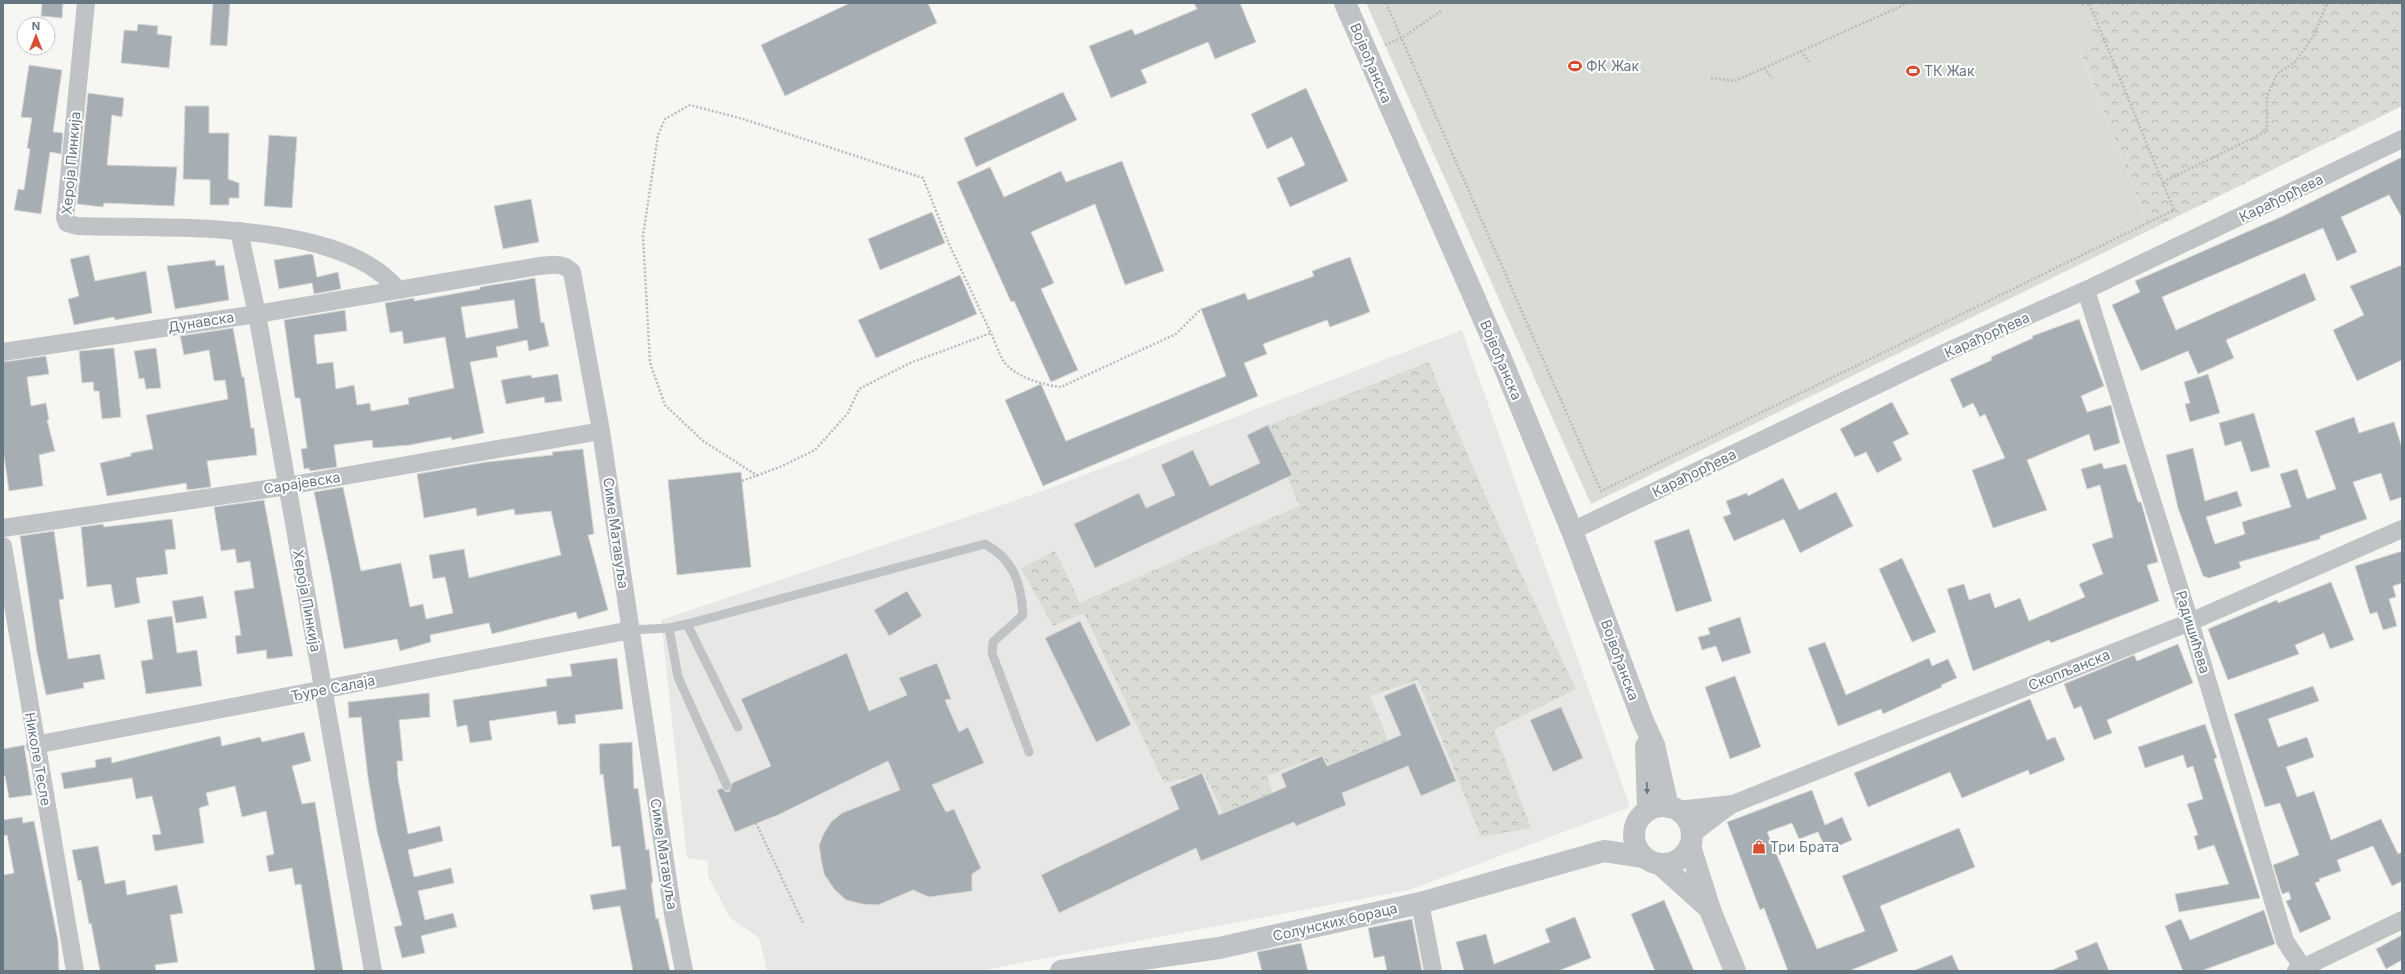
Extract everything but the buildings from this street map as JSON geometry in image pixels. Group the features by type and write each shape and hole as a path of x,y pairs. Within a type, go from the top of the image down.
{"street":[{"name":"Хероја Пинкија","path":"86,3 68,177 65,218 67,223 77,226 239,231 284,236 324,246 379,271 398,290"},
{"name":"Војвођанска","path":"1345,3 1499,354 1572,531 1643,721 1654,744 1658,813"},
{"name":"Карађорђева","path":"1572,531 1944,353 2086,290 2402,139"},
{"name":"Хероја Пинкија","path":"239,231 257,314 373,971"},
{"name":"Симе Матавуља","path":"398,290 557,264 568,267 572,272 601,431 673,914 684,971"},
{"name":"Дунавска","path":"3,352 257,314 398,290"},
{"name":"Радишићева","path":"2086,290 2190,622 2285,941 2302,970"},
{"name":"Сарајевска","path":"3,528 287,486 601,431"},
{"name":"Скопљанска","path":"1658,813 1733,804 2190,622 2402,529"},
{"name":"Николе Тесле","path":"3,546 75,971"},
{"name":"Ђуре Салаја","path":"36,745 630,630"},
{"name":"Скопљанска","path":"1691,840 1733,804"},
{"path":"1710,910 1652,860 1635,842 1658,813 1688,821 1691,840 1710,910 1735,971"},
{"name":"Солунских бораца","path":"1061,971 1219,948 1420,903 1604,851 1658,813"},
{"path":"1652,860 1678,860 1691,840"},
{"name":"Солунских бораца","path":"1604,851 1652,860"},
{"path":"1420,903 1433,971"},
{"path":"2302,970 2402,920"}],"lane":[{"path":"630,630 669,628 687,624 985,544 1000,552 1011,566 1022,599 1023,615 992,642 992,653 1029,752"},
{"path":"687,624 738,727"},
{"path":"669,628 678,677 727,786"}],"path":[{"path":"1386,3 1601,490 2174,210 2089,3"},
{"path":"1711,78 1735,81 1908,3"},
{"path":"2163,182 2267,131 2267,96 2276,74 2296,61 2314,35 2327,3"},
{"path":"1366,53 1402,38 1441,11"},
{"path":"1801,51 1809,62"},
{"path":"1764,68 1772,78"},
{"path":"758,476 703,441 665,406 650,363 643,236 658,135 664,119 690,105 743,119 923,178 949,244 1004,361 1016,373 1043,383 1061,387 1176,334 1201,309"},
{"path":"742,481 758,476 815,450 848,413 859,389 910,363 991,333"},
{"path":"756,823 803,923"}],"shaded area":[{"path":"1462,330 1630,807 1409,890 978,971 767,971 759,938 730,918 708,876 708,861 687,858 661,620 1040,492"}],"green space":[{"path":"1366,3 2080,3 2097,39 2078,47 2150,230 1591,504"},
{"path":"2061,3 2402,3 2402,106 2150,230"},
{"path":"1429,362 1463,445 1537,608 1576,689 1494,730 1531,828 1481,837 1418,680 1370,696 1388,740 1328,765 1321,755 1267,776 1273,794 1223,813 1204,773 1164,783 1084,613 1053,626 1021,568 1055,551 1080,603 1299,506 1267,426"}],"place":[{"name":"ФК Жак","path":"1575,66"},
{"name":"ТК Жак","path":"1913,71"},
{"name":"Три Брата","path":"1759,847"}]}
